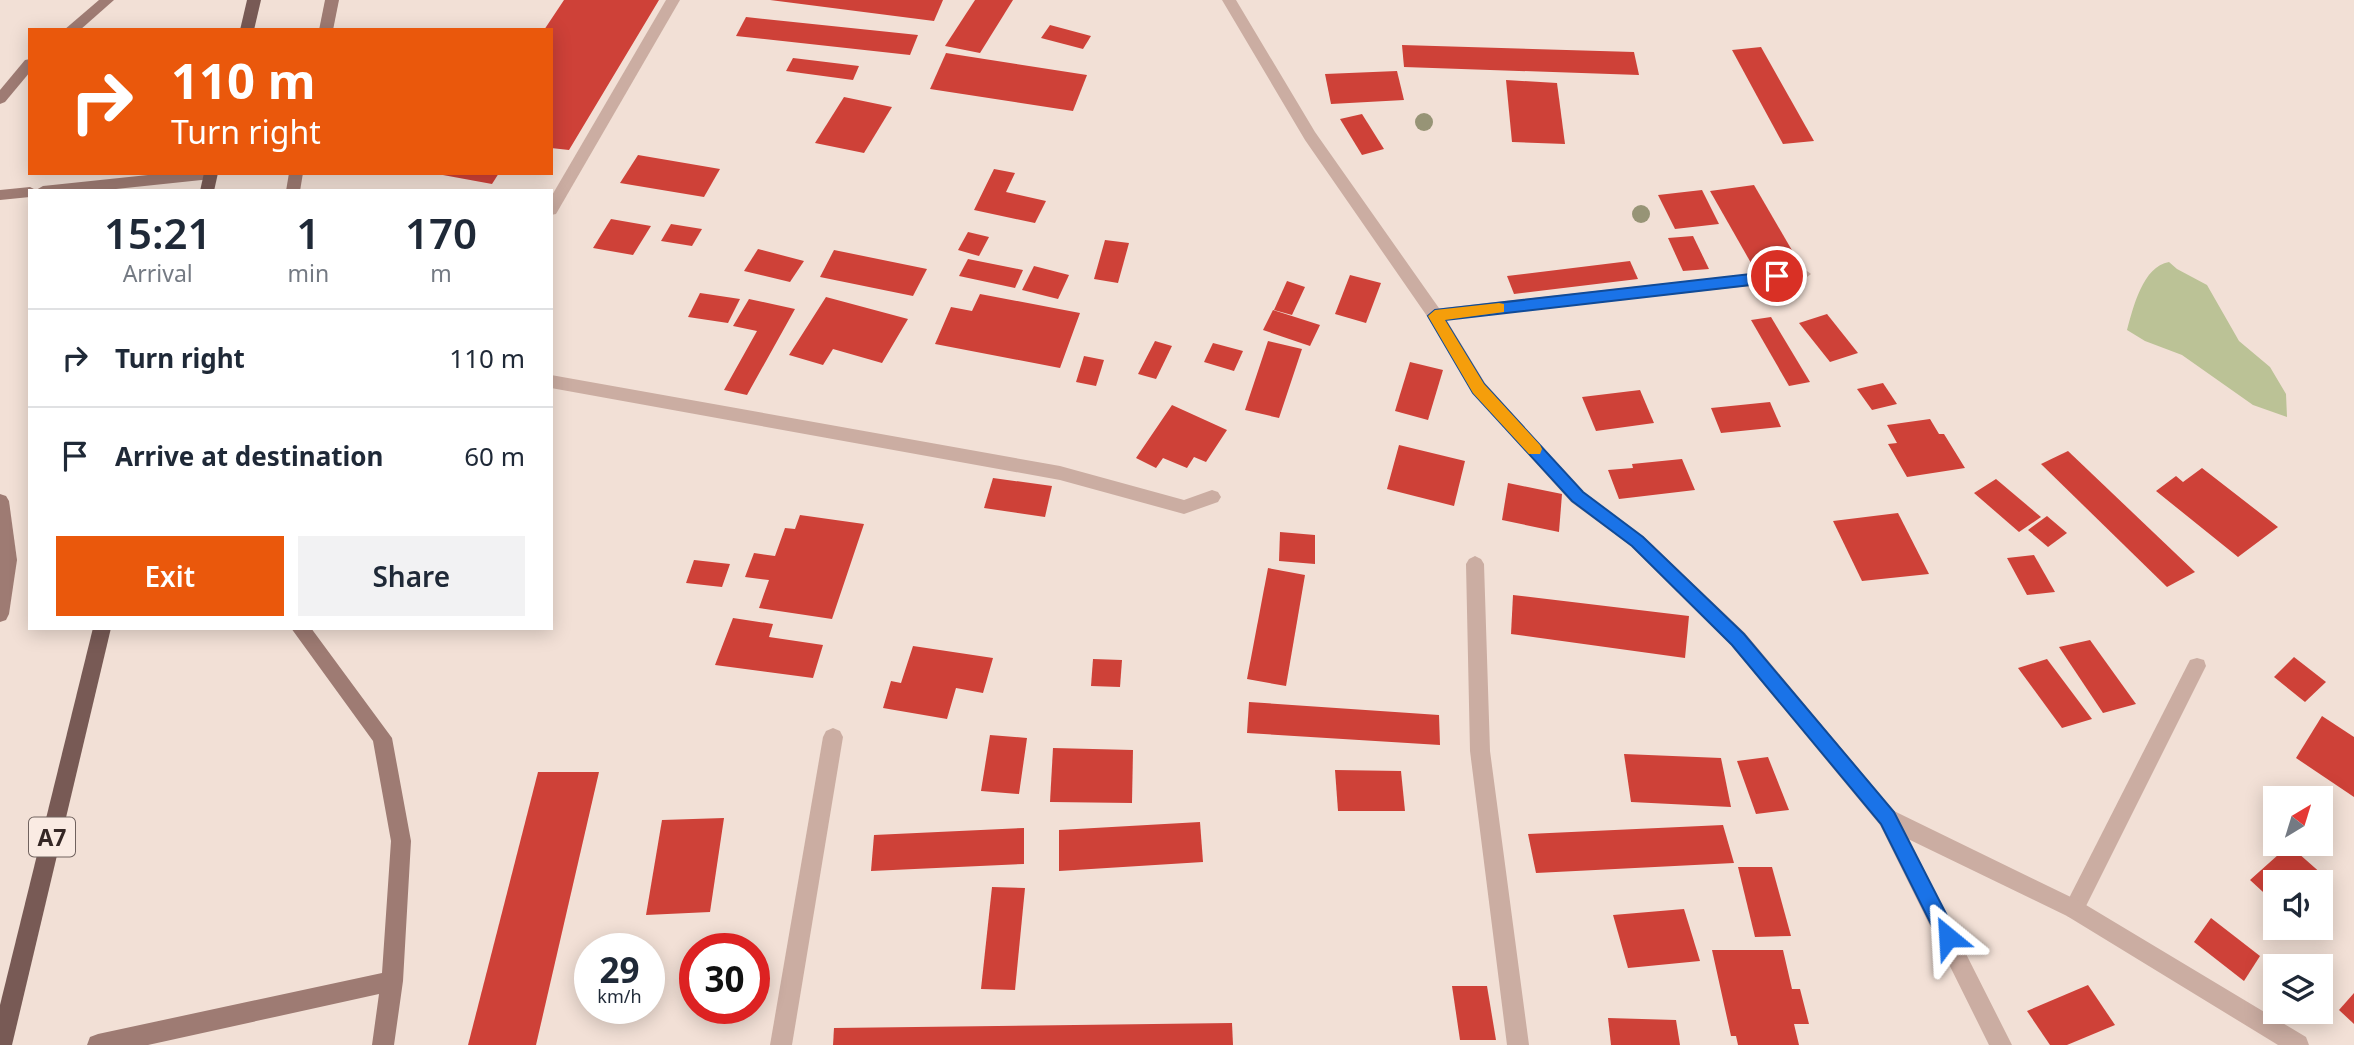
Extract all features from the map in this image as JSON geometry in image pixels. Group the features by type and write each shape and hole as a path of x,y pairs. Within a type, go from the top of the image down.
{"main road":[{"path":"247,28 254,0"},
{"name":"A7","path":"1,1045 102,630"}],"street":[{"path":"73,28 107,0"},
{"path":"326,28 332,0"},
{"path":"553,207 673,0"},
{"path":"1229,0 1310,136 1435,316 1479,388 1577,497 1637,541 1738,639 1887,818 2001,1045"},
{"path":"0,99 28,65"},
{"path":"63,189 201,175"},
{"path":"0,195 28,192"},
{"path":"1435,316 1803,274"},
{"path":"553,381 1060,473 1184,507 1212,497"},
{"path":"0,501 8,560 0,614"},
{"path":"1475,564 1480,751 1518,1045"},
{"path":"301,630 382,738 401,841 392,981 383,1045"},
{"path":"2074,909 2197,666"},
{"path":"781,1045 833,737"},
{"path":"1887,818 2074,909 2298,1045"},
{"path":"98,1045 392,981"}],"green space":[{"path":"2169,262 2207,285 2239,341 2270,367 2286,394 2287,417 2253,405 2182,355 2145,341 2127,330 2140,289 2146,279 2160,265"}],"building":[{"path":"564,0 659,0 569,150 553,148 553,28 545,28"},
{"path":"770,0 943,0 934,21"},
{"path":"975,0 1013,0 980,53 945,46"},
{"path":"746,17 918,35 910,55 736,36"},
{"path":"1050,25 1091,36 1083,49 1041,38"},
{"path":"1402,45 1634,52 1639,75 1404,67"},
{"path":"1761,47 1814,141 1783,144 1732,50"},
{"path":"946,53 1087,75 1073,111 930,89"},
{"path":"793,58 859,66 853,80 786,71"},
{"path":"1397,71 1404,100 1331,104 1325,74"},
{"path":"1506,80 1557,83 1565,144 1512,142"},
{"path":"844,97 892,107 864,153 815,143"},
{"path":"1362,114 1384,149 1362,155 1340,119"},
{"path":"638,155 720,169 704,197 620,183"},
{"path":"994,169 1015,173 1006,192 1046,201 1035,223 974,210"},
{"path":"443,175 498,175 492,184"},
{"path":"1754,185 1800,264 1755,270 1710,191"},
{"path":"1702,190 1719,224 1675,229 1658,195"},
{"path":"611,219 651,226 633,255 593,248"},
{"path":"671,224 702,229 692,246 661,241"},
{"path":"968,232 989,237 979,256 958,250"},
{"path":"1693,236 1709,269 1683,271 1668,238"},
{"path":"1105,240 1129,243 1118,283 1094,279"},
{"path":"758,249 804,261 790,282 744,271"},
{"path":"834,250 927,269 913,296 820,277"},
{"path":"968,259 1023,270 1015,288 959,276"},
{"path":"1630,261 1638,279 1514,294 1507,276"},
{"path":"1034,266 1069,275 1058,299 1022,290"},
{"path":"1350,275 1381,283 1366,323 1335,314"},
{"path":"1287,281 1305,287 1292,315 1274,310"},
{"path":"700,293 740,299 728,323 688,317"},
{"path":"980,294 1080,313 1060,368 935,344 951,307 972,311"},
{"path":"826,297 908,319 882,363 833,349 823,365 789,355"},
{"path":"749,299 795,309 747,395 724,390 757,331 733,326"},
{"path":"1273,310 1320,325 1310,346 1263,330"},
{"path":"1827,314 1858,353 1830,362 1799,323"},
{"path":"1771,317 1810,382 1789,386 1751,320"},
{"path":"1155,341 1172,346 1156,379 1138,374"},
{"path":"1268,341 1302,349 1279,418 1245,410"},
{"path":"1213,343 1243,351 1234,371 1204,362"},
{"path":"1084,356 1104,360 1096,386 1076,382"},
{"path":"1410,362 1443,370 1428,420 1395,411"},
{"path":"1883,383 1897,404 1872,410 1857,389"},
{"path":"1640,390 1654,423 1596,431 1582,397"},
{"path":"1770,402 1781,427 1721,433 1711,408"},
{"path":"1172,405 1227,430 1206,462 1194,457 1187,468 1163,458 1156,468 1136,458"},
{"path":"1930,419 1939,434 1944,434 1965,468 1907,477 1888,444 1897,443 1887,425"},
{"path":"1399,445 1465,461 1454,506 1387,489"},
{"path":"2068,451 2195,572 2167,587 2041,464"},
{"path":"1682,459 1695,490 1619,499 1608,470 1633,468 1632,464"},
{"path":"2202,468 2278,527 2238,557 2156,491 2176,476 2183,482"},
{"path":"993,478 1052,486 1045,517 984,508"},
{"path":"1996,479 2041,517 2019,532 1974,493"},
{"path":"1508,483 1562,494 1559,532 1502,520"},
{"path":"1898,513 1929,574 1862,581 1833,521"},
{"path":"800,515 864,524 832,619 759,608 769,580 745,577 754,553 775,556 785,528 795,529"},
{"path":"2047,516 2067,533 2048,547 2028,530"},
{"path":"1280,532 1315,535 1315,564 1279,561"},
{"path":"2034,555 2055,592 2027,595 2007,558"},
{"path":"694,560 730,564 722,587 686,583"},
{"path":"1268,568 1305,575 1286,686 1247,679"},
{"path":"1513,595 1689,616 1685,658 1511,634"},
{"path":"733,618 773,624 769,637 823,645 813,678 715,665"},
{"path":"2090,640 2136,704 2103,713 2059,647"},
{"path":"913,646 993,658 983,693 956,688 947,719 883,708 891,681 901,683"},
{"path":"2294,657 2326,682 2305,702 2274,677"},
{"path":"1093,659 1122,660 1120,687 1091,686"},
{"path":"2047,659 2092,719 2062,728 2018,668"},
{"path":"1249,702 1439,715 1440,745 1247,733"},
{"path":"2322,716 2354,737 2354,797 2296,758"},
{"path":"990,735 1027,738 1019,794 981,791"},
{"path":"1053,748 1133,750 1132,803 1050,802"},
{"path":"1624,754 1721,758 1731,807 1631,802"},
{"path":"1768,757 1789,810 1756,814 1737,761"},
{"path":"1335,770 1401,771 1405,811 1338,811"},
{"path":"538,772 599,772 536,1045 468,1045"},
{"path":"724,818 710,912 646,915 662,820"},
{"path":"1200,822 1203,862 1059,871 1059,830"},
{"path":"1723,825 1734,863 1536,873 1528,834"},
{"path":"1024,828 1024,864 871,871 874,835"},
{"path":"2277,856 2301,856 2317,870 2263,870 2263,892 2250,880"},
{"path":"1738,867 1772,867 1791,936 1755,937"},
{"path":"992,887 1025,888 1015,990 981,989"},
{"path":"1684,909 1700,961 1628,968 1613,915"},
{"path":"2211,918 2260,956 2244,981 2194,942"},
{"path":"1712,950 1783,950 1792,989 1800,989 1809,1024 1794,1024 1799,1045 1738,1045 1736,1036 1731,1036"},
{"path":"2088,985 2115,1025 2067,1045 2050,1045 2027,1011"},
{"path":"1452,986 1487,986 1496,1040 1460,1040"},
{"path":"2354,993 2354,1024 2339,1010"},
{"path":"1608,1018 1676,1020 1680,1045 1611,1045"},
{"path":"1232,1023 1233,1045 833,1045 834,1028"}],"slow traffic":[{"path":"1499,308 1435,316 1479,388 1534,449"}],"route":[{"path":"1777,276 1435,316 1479,388 1577,497 1637,541 1738,639 1887,818 1948,937"}]}
